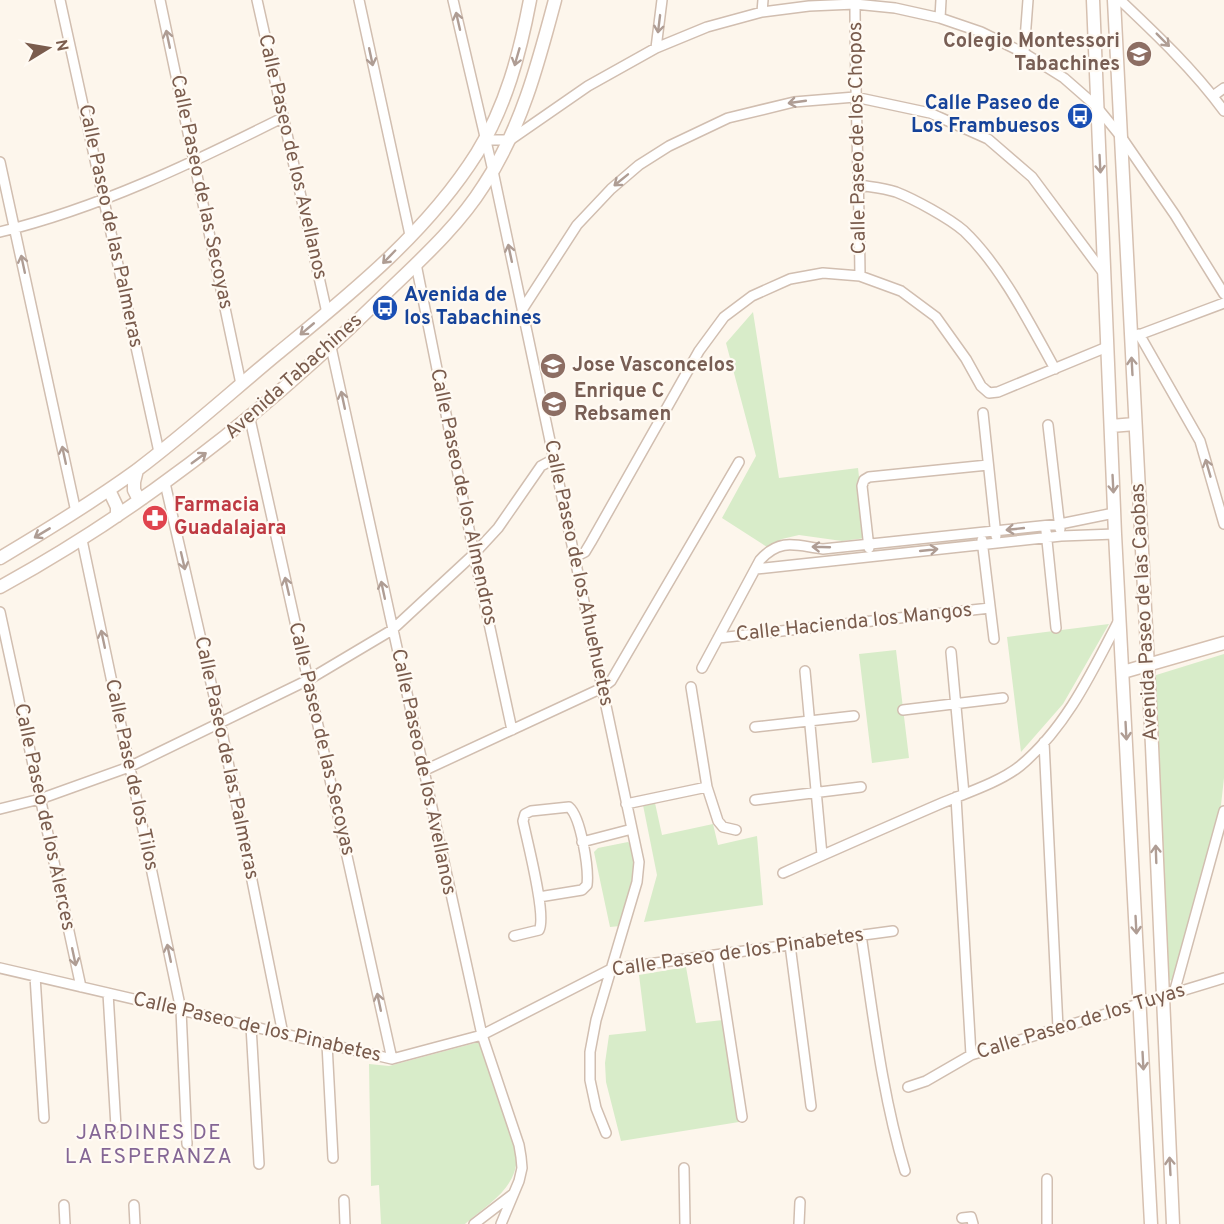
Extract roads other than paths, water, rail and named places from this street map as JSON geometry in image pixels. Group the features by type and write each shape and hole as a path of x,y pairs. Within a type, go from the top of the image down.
{"main road":[{"name":"Avenida Tabachines","path":"0,558 76,512 137,470 368,278 410,235 462,174 497,116 524,31 530,0"},
{"name":"Avenida Tabachines","path":"0,587 82,540 165,483 250,418 331,347 462,216 493,171 510,140 533,78 555,0"},
{"name":"Avenida Paseo de las Caobas","path":"1093,0 1111,426 1109,514 1120,618 1151,1224"},
{"name":"Avenida Paseo de las Caobas","path":"1114,0 1135,336 1135,424 1168,994 1173,1224"},
{"path":"368,278 383,296"},
{"path":"1111,426 1135,424"},
{"path":"137,470 134,490 137,496 143,498"},
{"path":"109,490 117,507 117,516"},
{"path":"1123,672 1224,644"}],"street":[{"name":"Calle Paseo de las Palmeras","path":"60,0 159,452"},
{"name":"Calle Paseo de las Secoyas","path":"160,0 241,384"},
{"name":"Calle Paseo de los Avellanos","path":"257,0 327,313"},
{"path":"358,0 410,235"},
{"name":"Calle Paseo de los Ahuehuetes","path":"453,0 493,171 639,862 639,873 596,1020 590,1052 590,1080 596,1108 606,1132"},
{"path":"656,48 662,0"},
{"path":"762,12 763,0"},
{"path":"940,18 941,0"},
{"path":"1024,53 1028,0"},
{"path":"1120,0 1164,41 1224,111"},
{"path":"484,140 510,140 588,86 656,48 707,27 762,12 809,6 855,2 896,8 940,18 981,32 1024,53 1064,78 1096,106 1122,138 1204,260 1224,294"},
{"name":"Calle Paseo de los Chopos","path":"855,2 855,97 860,185 861,276"},
{"path":"1213,96 1224,88"},
{"path":"522,310 577,225 611,189 639,165 669,146 728,118 794,102 855,97 930,114 988,139 1032,177 1106,276"},
{"path":"0,232 104,198 195,162 282,118"},
{"path":"0,162 76,512"},
{"path":"860,185 895,192 927,207 963,230 989,259 1055,369"},
{"name":"Calle Paseo de los Almendros","path":"416,264 512,730"},
{"path":"575,557 585,552 699,351 724,317 752,296 790,279 823,273 861,276 901,291 936,317 966,359 981,386 989,393 998,392 1107,347"},
{"path":"1224,303 1135,336 1200,441 1224,524"},
{"name":"Calle Paseo de los Avellanos","path":"331,347 482,1035 519,1145 522,1168 515,1192 501,1224"},
{"path":"983,413 997,543"},
{"name":"Calle Paseo de las Secoyas","path":"250,418 392,1059"},
{"path":"1048,424 1061,536"},
{"path":"0,809 40,799 129,767 308,680 392,630 474,554 498,528 541,466 554,459"},
{"path":"423,771 602,688 611,681 739,462"},
{"path":"870,556 862,486 864,480 869,477 988,465"},
{"name":"Calle Paseo de las Palmeras","path":"165,483 220,722 283,1034"},
{"path":"702,668 756,568 765,555 784,545 795,544 823,549 1046,526 1109,514"},
{"path":"1046,526 1056,628"},
{"path":"981,532 994,639"},
{"path":"756,568 1047,537 1110,535"},
{"name":"Calle Pase de los Tilos","path":"82,540 181,1010 187,1144"},
{"name":"Calle Hacienda los Mangos","path":"718,639 990,608"},
{"name":"Calle Paseo de los Alerces","path":"0,612 81,987"},
{"path":"783,873 1018,767 1044,741 1070,708 1087,682 1120,618"},
{"path":"951,652 956,703 971,1055"},
{"path":"805,671 822,855"},
{"path":"691,687 707,787 719,823 723,827 736,830"},
{"path":"903,710 1003,698"},
{"path":"755,727 854,716"},
{"path":"1044,741 1058,1028"},
{"path":"626,804 707,787"},
{"path":"755,800 861,787"},
{"path":"514,936 541,928 539,897 523,821 525,814 569,807 575,813 588,880 582,890 539,897"},
{"path":"1168,994 1224,811"},
{"path":"582,842 632,829"},
{"name":"Calle Paseo de los Pinabetes","path":"0,968 392,1059 482,1035 611,969 892,931"},
{"path":"861,935 886,1099 905,1171"},
{"path":"790,945 812,1106"},
{"path":"717,955 742,1117"},
{"path":"35,976 44,1118"},
{"name":"Calle Paseo de los Tuyas","path":"908,1087 926,1081 971,1055 1224,978"},
{"path":"108,993 116,1127"},
{"path":"251,1026 259,1164"},
{"path":"327,1044 333,1158"},
{"path":"684,1168 685,1224"},
{"path":"1047,1179 1047,1224"},
{"path":"474,1224 515,1192"},
{"path":"344,1200 345,1224"},
{"path":"799,1224 800,1202"},
{"path":"64,1205 65,1224"},
{"path":"134,1205 135,1224"},
{"path":"962,1218 971,1217 974,1224"}],"place":[{"name":"Colegio Montessori Tabachines","path":"1139,54"},
{"name":"Calle Paseo de Los Frambuesos","path":"1080,116"},
{"name":"Avenida de los Tabachines","path":"385,308"},
{"name":"Jose Vasconcelos","path":"553,366"},
{"name":"Enrique C Rebsamen","path":"554,404"},
{"name":"Farmacia Guadalajara","path":"155,518"}],"district":[{"name":"JARDINES DE LA ESPERANZA","path":"149,1145"}]}
